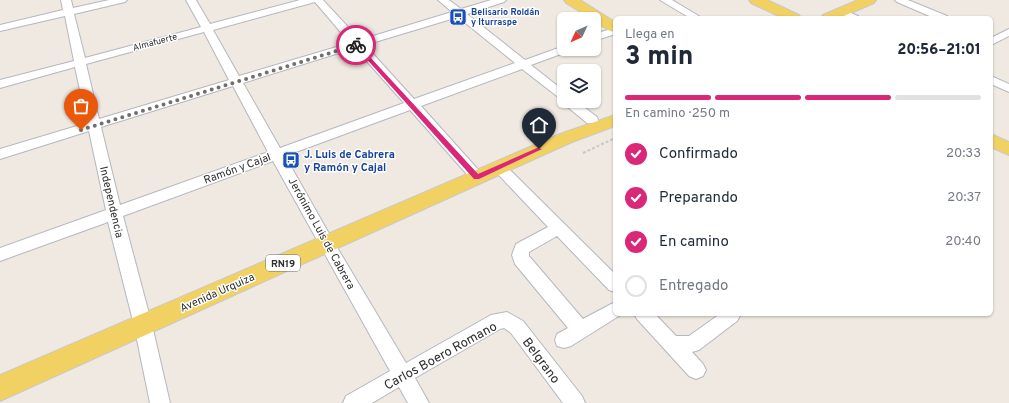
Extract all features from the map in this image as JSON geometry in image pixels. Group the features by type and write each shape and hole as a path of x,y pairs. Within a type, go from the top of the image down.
{"main road":[{"path":"571,0 613,28"},
{"path":"582,0 613,20"},
{"path":"756,0 790,16"},
{"path":"771,0 804,16"},
{"path":"832,16 869,0"},
{"name":"Avenida Urquiza","path":"566,138 592,120 613,112"},
{"name":"Avenida Urquiza","path":"0,388 566,138 613,121"},
{"path":"993,141 1009,149"}],"street":[{"path":"0,28 67,6 122,0"},
{"name":"Jerónimo Luis de Cabrera","path":"191,0 326,243 419,403"},
{"name":"Almafuerte","path":"0,84 311,0"},
{"path":"318,0 477,177"},
{"path":"443,0 557,91"},
{"path":"0,154 501,0"},
{"path":"665,0 693,16"},
{"path":"900,0 938,16"},
{"name":"Independencia","path":"67,6 114,213 143,325 160,403"},
{"path":"841,12 850,16"},
{"path":"601,35 613,30"},
{"path":"993,40 1009,32"},
{"path":"993,40 1009,46"},
{"name":"Ramón y Cajal","path":"0,255 557,52"},
{"path":"993,81 1009,88"},
{"path":"577,108 592,120"},
{"path":"500,167 613,283"},
{"path":"559,228 522,248 520,255 521,259 581,330"},
{"path":"564,340 613,311"},
{"path":"645,316 696,370"},
{"path":"674,345 692,344 731,316"},
{"name":"Carlos Boero Romano","path":"353,403 497,321 507,320"},
{"name":"Belgrano","path":"507,320 517,327 574,403"}],"path":[{"path":"583,153 613,139"}],"way so far":[{"path":"81,130 356,45"}],"place":[{"name":"Belisario Roldán y Iturraspe","path":"458,17"},
{"name":"J. Luis de Cabrera y Ramón y Cajal","path":"291,160"}],"route":[{"path":"356,45 358,44 477,177 539,149"}]}
